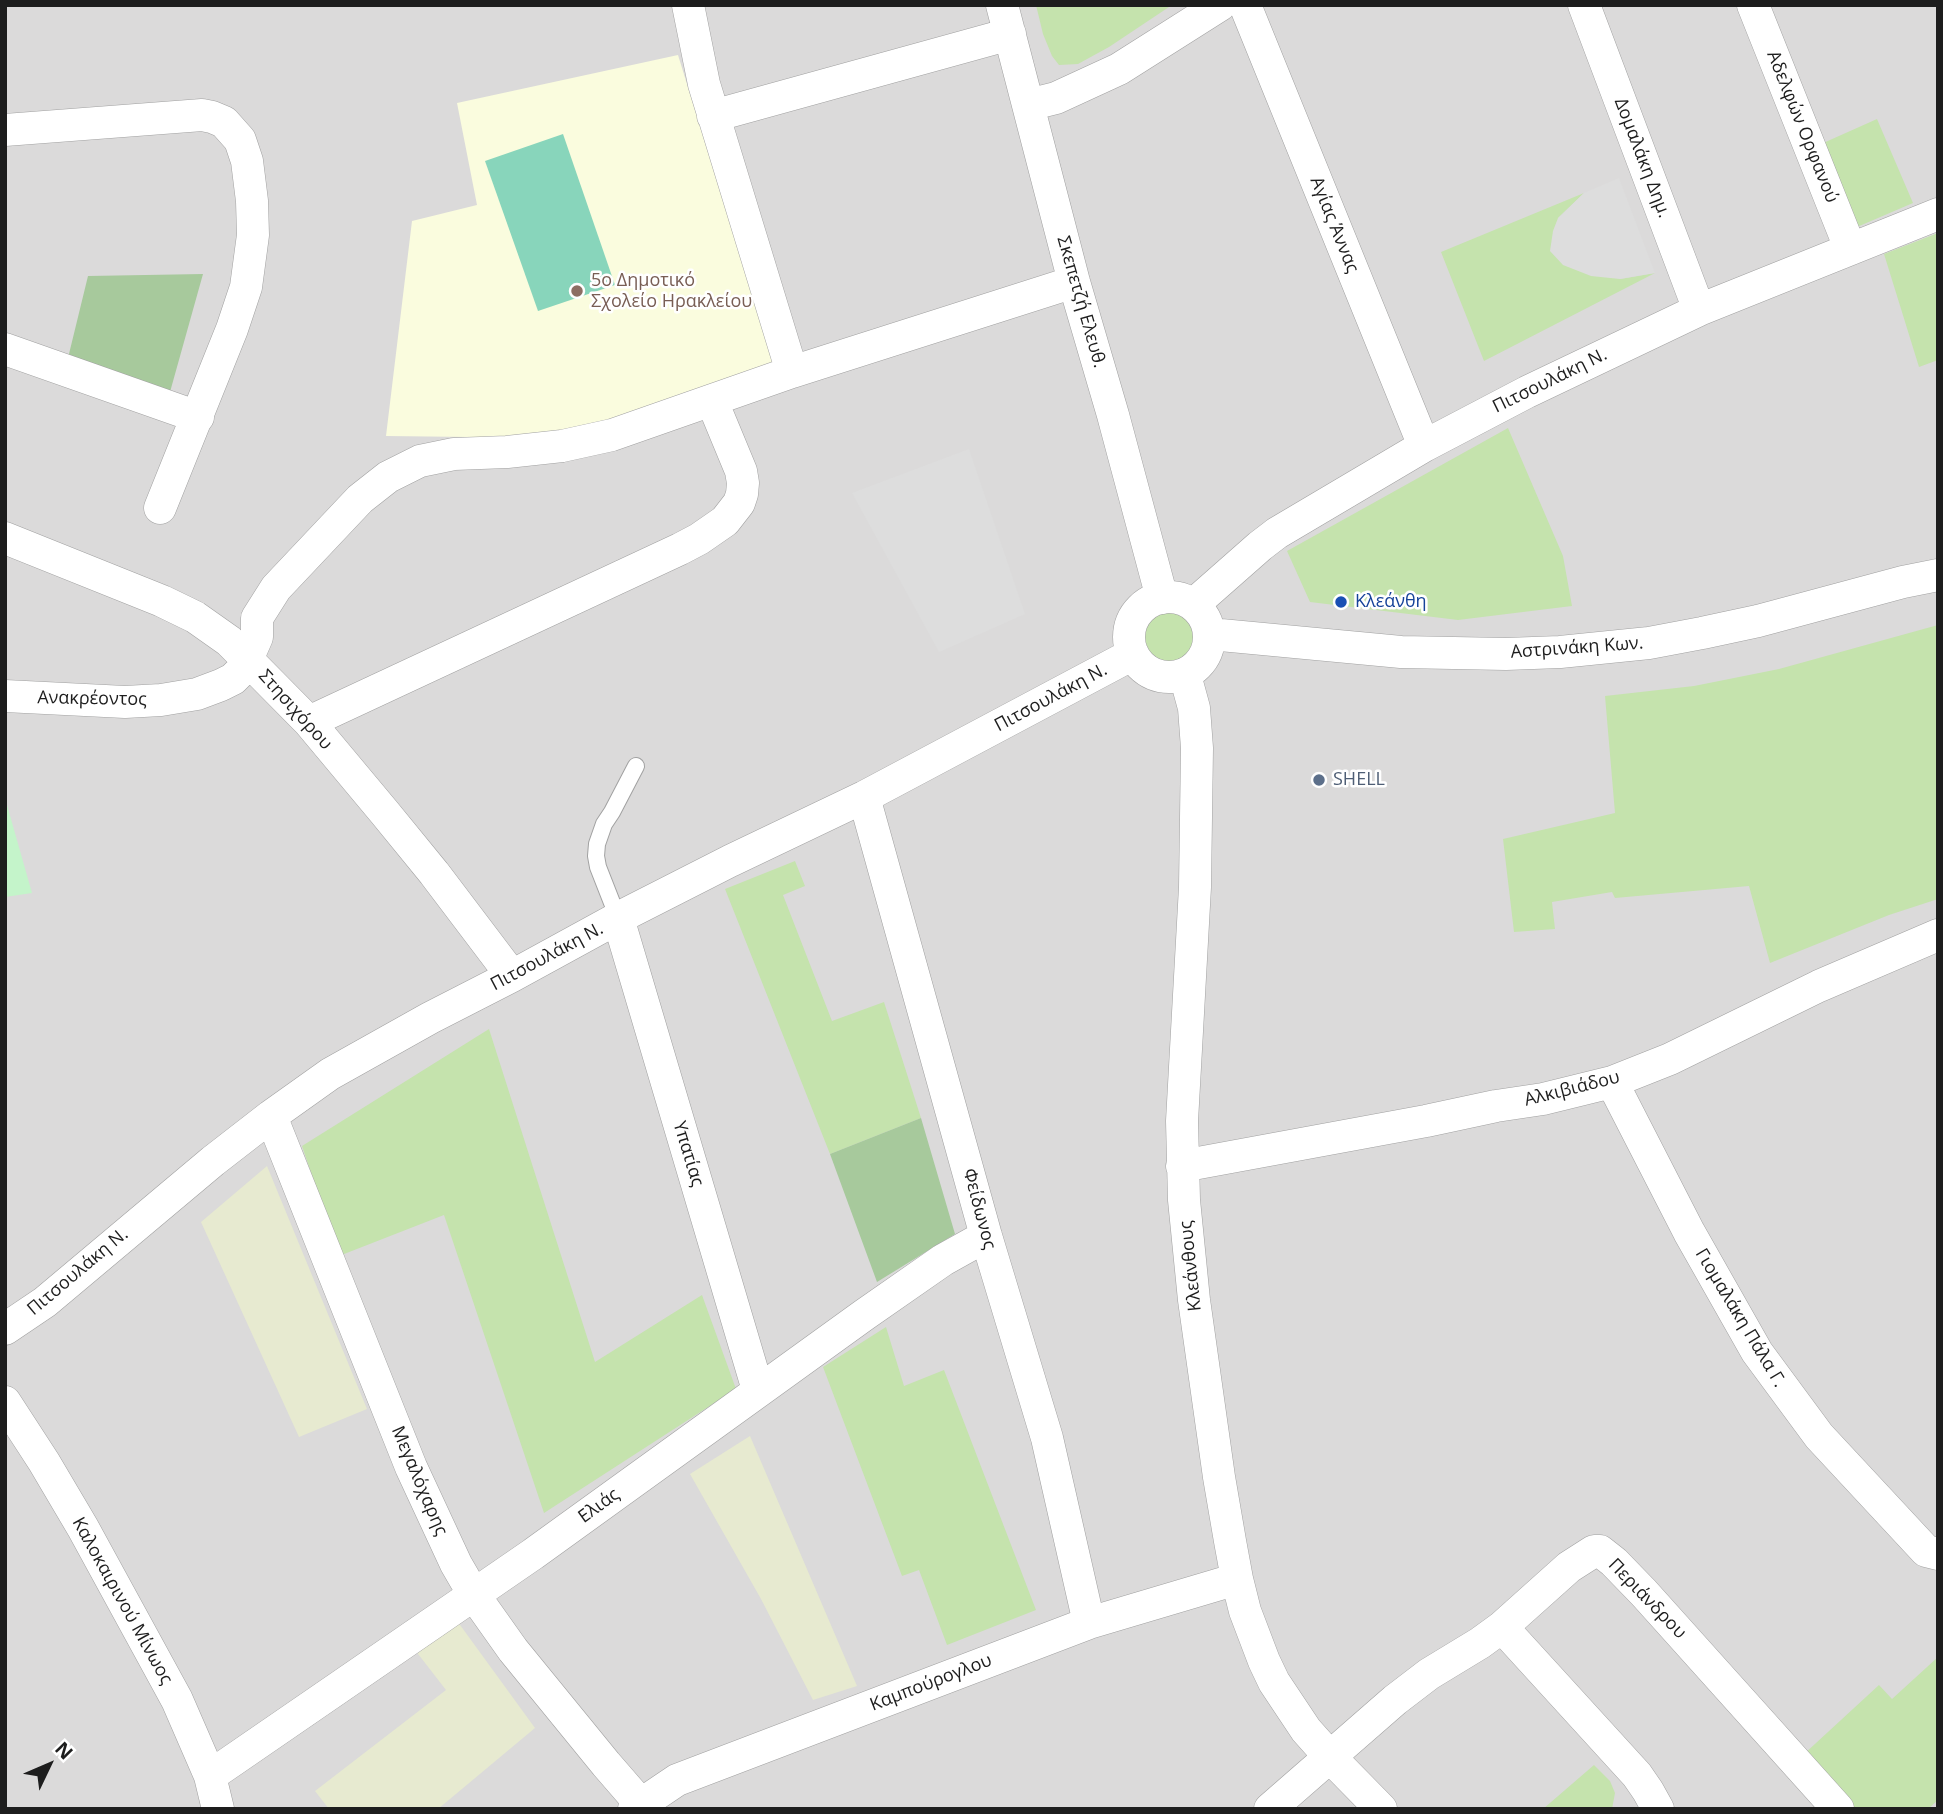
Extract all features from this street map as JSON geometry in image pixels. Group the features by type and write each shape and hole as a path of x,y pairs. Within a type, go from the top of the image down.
{"street":[{"path":"688,5 713,116 792,372"},
{"path":"1028,105 1056,97 1119,69 1220,5"},
{"name":"Αγίας Άννας","path":"1245,5 1424,446"},
{"name":"Δομαλάκη Δημ.","path":"1584,5 1699,310"},
{"name":"Αδελφών Ορφανού","path":"1753,5 1850,248"},
{"path":"713,116 1006,20"},
{"name":"Σκεπετζή Ελευθ.","path":"1006,20 1074,282 1162,598"},
{"path":"5,130 202,116 220,120 238,137 247,161 253,235 243,301 160,508"},
{"name":"Πιτσουλάκη Ν.","path":"1193,605 1277,533 1424,446 1539,386 1699,310 1938,214"},
{"path":"248,659 257,637 257,618 276,588 360,499 376,485 420,461 437,457 538,449 612,435 792,372 1074,282"},
{"path":"5,349 198,417"},
{"path":"309,722 680,549 725,521 739,503 743,483 741,471 712,401"},
{"name":"Στησιχόρου","path":"5,538 162,601 195,617 229,640 309,722 434,873 512,976"},
{"name":"Αστρινάκη Κων.","path":"1210,634 1401,652 1560,652 1649,643 1702,633 1938,575"},
{"path":"1162,598 1179,598 1193,605 1204,617 1210,634 1204,659 1192,672 1168,678 1152,674 1137,663 1129,637 1133,619 1146,604 1162,598"},
{"name":"Πιτσουλάκη Ν.","path":"5,1329 45,1302 151,1210 271,1116 330,1074 618,918 864,797 1133,654"},
{"name":"Ανακρέοντος","path":"5,696 125,702 161,700 197,694 221,685 243,669 248,659"},
{"name":"Κλεάνθους","path":"1185,675 1194,708 1197,748 1195,887 1182,1166 1194,1300 1219,1477 1237,1580 1254,1637 1274,1682 1294,1714 1330,1757 1381,1809"},
{"name":"Φείδωνος","path":"864,797 986,1236 1047,1438 1089,1623"},
{"name":"Υπατίας","path":"618,918 758,1390"},
{"name":"Αλκιβιάδου","path":"1182,1166 1543,1099 1612,1082 1670,1059 1831,981 1938,935"},
{"name":"Γιομαλάκη Πάλα Γ.","path":"1612,1082 1713,1277 1770,1371 1819,1436 1926,1551 1938,1554"},
{"name":"Μεγαλόχαρης","path":"271,1116 411,1467 451,1554 474,1595 513,1650 639,1807"},
{"name":"Ελιάς","path":"212,1799 474,1595 943,1260 986,1236"},
{"name":"Καλοκαιρινού Μίνωος","path":"5,1402 44,1462 177,1700 212,1799"},
{"name":"Περιάνδρου","path":"1270,1809 1395,1700 1429,1674 1502,1627 1578,1560 1590,1553 1600,1552 1614,1562 1653,1603 1838,1809"},
{"name":"Καμπούρογλου","path":"639,1807 677,1780 1089,1623 1237,1580"},
{"path":"1502,1627 1637,1775 1658,1809"}],"lane":[{"path":"618,918 598,867 597,844 604,824 636,766"}],"shaded area":[{"path":"5,5 1938,5 1938,1809 5,1809"},
{"name":"5ο Δημοτικό Σχολείο Ηρακλείου","path":"678,55 773,362 556,438 386,436 412,221 477,205 457,103"},
{"path":"1619,178 1655,273 1620,279 1591,276 1563,265 1550,251 1558,218 1584,193"},
{"path":"969,449 1025,614 939,652 852,493"},
{"path":"267,1166 367,1409 299,1437 201,1222"},
{"path":"750,1436 857,1686 813,1700 761,1599 690,1474"},
{"path":"455,1618 535,1728 438,1809 329,1809 315,1791 446,1690 415,1650"}],"green space":[{"path":"1036,5 1172,5 1078,64 1059,65 1043,34"},
{"path":"1877,119 1913,203 1857,227 1821,144"},
{"path":"563,134 615,285 538,311 485,161"},
{"path":"1584,193 1558,218 1620,279 1655,273 1484,361 1441,252"},
{"path":"1938,233 1938,360 1919,367 1884,254"},
{"path":"203,274 170,392 68,358 88,276"},
{"path":"1508,428 1563,556 1572,606 1458,620 1310,602 1287,551"},
{"path":"1169,612 1188,619 1195,638 1188,657 1169,664 1150,657 1143,638 1150,619"},
{"path":"1938,625 1938,899 1889,915 1770,963 1749,886 1615,898 1612,892 1552,902 1555,929 1514,932 1503,839 1615,813 1605,696 1694,686 1779,669"},
{"path":"5,798 32,893 5,897"},
{"path":"795,861 805,886 783,895 832,1021 884,1002 921,1118 830,1154 725,889"},
{"path":"489,1029 595,1362 702,1295 736,1389 544,1513 444,1215 339,1256 302,1146"},
{"path":"921,1118 955,1234 877,1282 830,1154"},
{"path":"886,1327 904,1386 944,1370 1036,1610 947,1645 919,1570 902,1576 823,1367"},
{"path":"1938,1657 1938,1800 1928,1809 1852,1809 1803,1755 1879,1685 1892,1699"},
{"path":"1594,1765 1610,1781 1615,1793 1612,1809 1543,1809"}],"place":[{"name":"5ο Δημοτικό Σχολείο Ηρακλείου","path":"577,291"},
{"name":"Κλεάνθη","path":"1341,602"},
{"name":"SHELL","path":"1319,780"}]}
